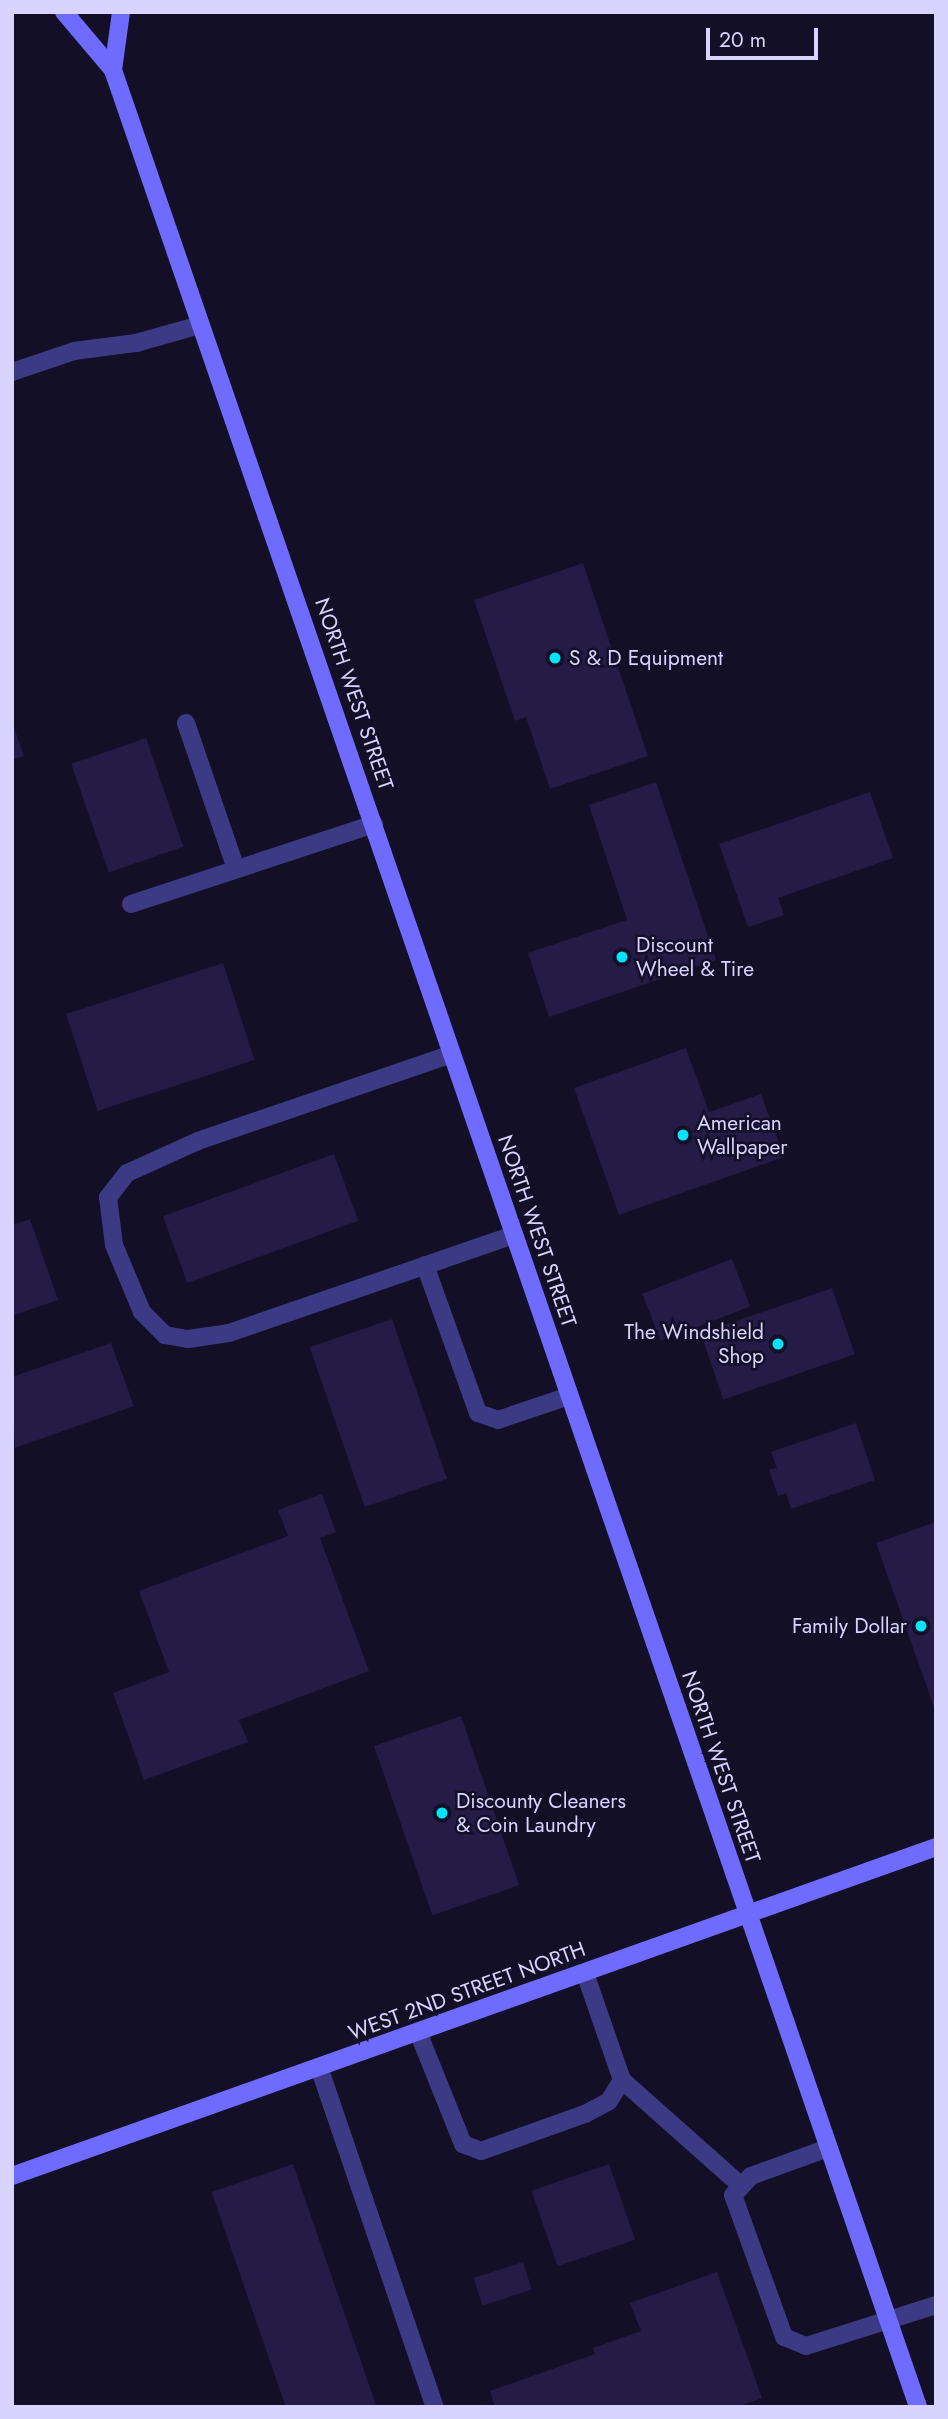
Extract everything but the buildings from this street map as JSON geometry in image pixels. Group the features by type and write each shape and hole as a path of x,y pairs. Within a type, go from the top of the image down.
{"main road":[{"name":"NORTH WEST STREET","path":"64,12 113,70 918,2407"},
{"name":"NORTH WEST STREET","path":"113,70 121,12"},
{"name":"WEST 2ND STREET NORTH","path":"12,2176 936,1847"}],"lane":[{"path":"12,372 74,351 136,343 200,325"},
{"path":"186,723 236,869"},
{"path":"131,904 374,824"},
{"path":"452,1054 198,1141 127,1172 108,1197 114,1245 142,1312 164,1335 188,1339 229,1333 513,1235"},
{"path":"425,1265 478,1413 498,1420 569,1395"},
{"path":"585,1973 622,2080 739,2184"},
{"path":"418,2032 454,2130 463,2144 481,2151 585,2114 609,2101 622,2080"},
{"path":"319,2067 435,2407"},
{"path":"828,2148 751,2176 739,2184 733,2195 784,2337 806,2346 936,2305"}],"place":[{"name":"S & D Equipment","path":"555,658"},
{"name":"Discount Wheel & Tire","path":"622,957"},
{"name":"American Wallpaper","path":"683,1135"},
{"name":"The Windshield Shop","path":"778,1344"},
{"name":"Family Dollar","path":"921,1626"},
{"name":"Discounty Cleaners & Coin Laundry","path":"442,1813"}]}
